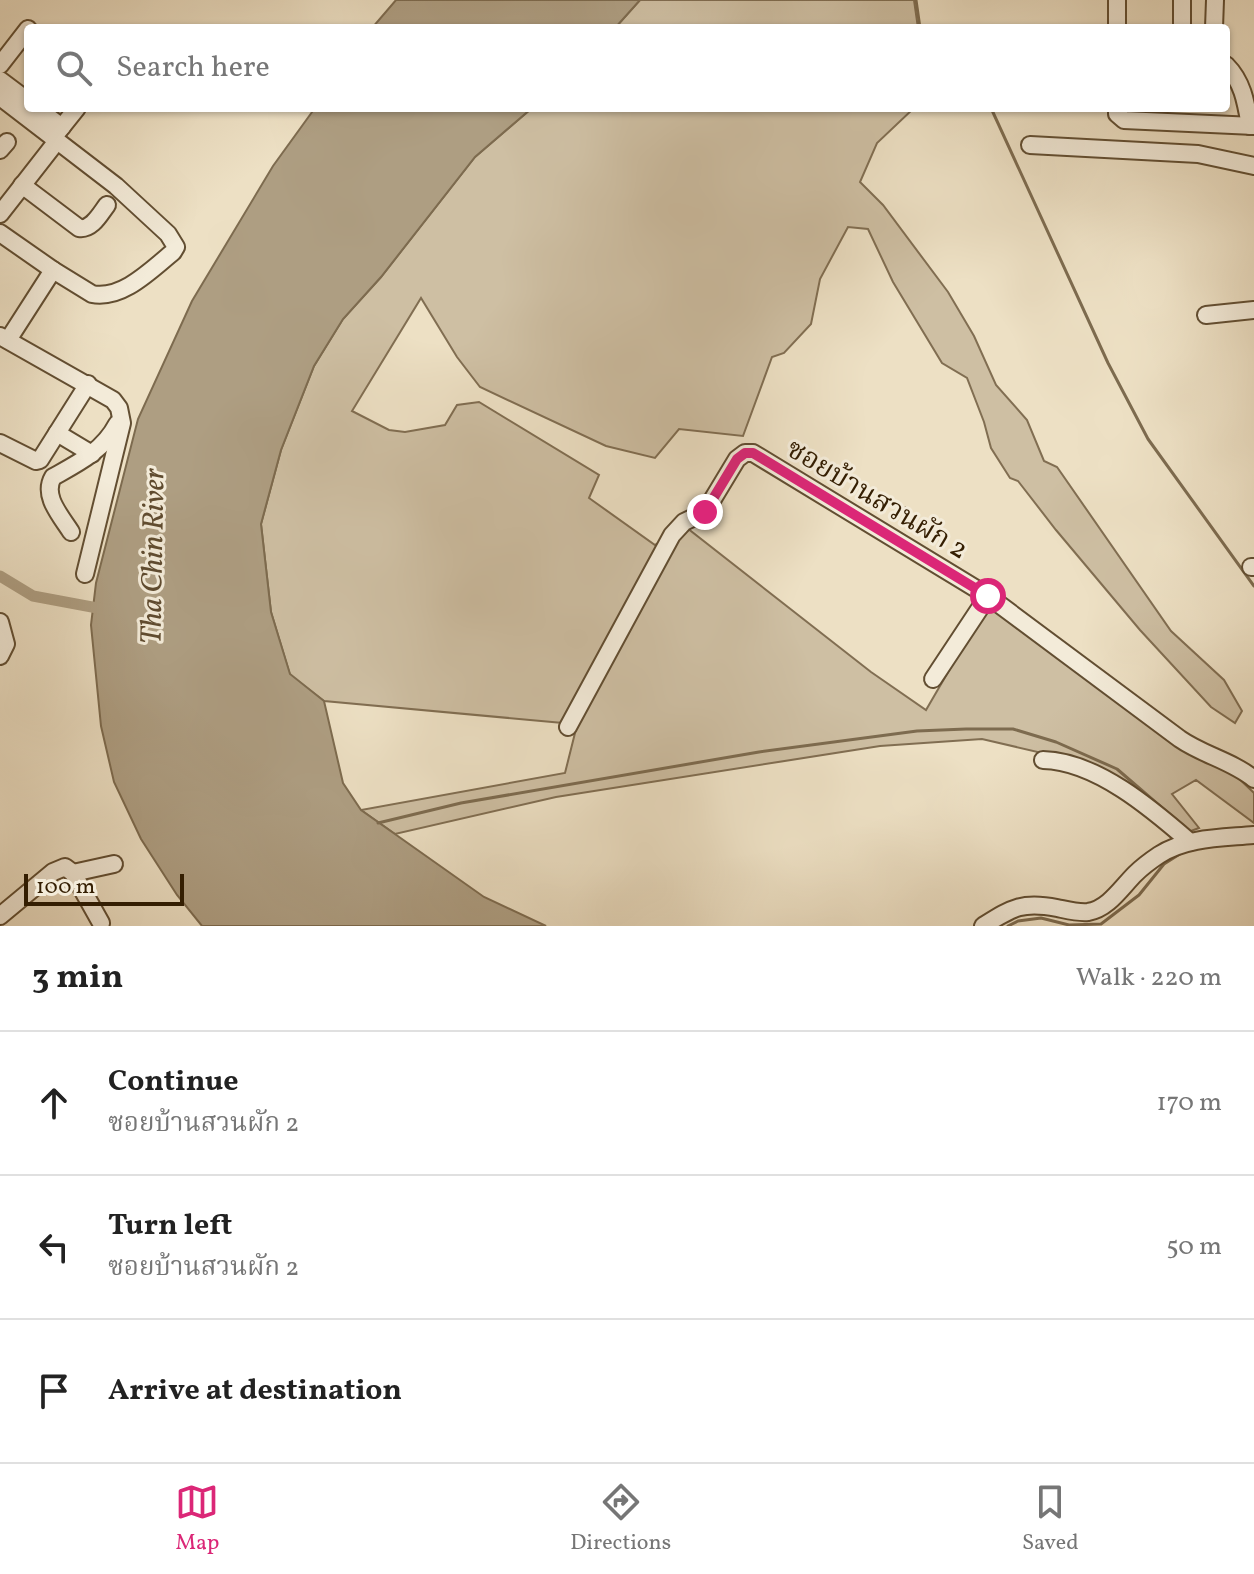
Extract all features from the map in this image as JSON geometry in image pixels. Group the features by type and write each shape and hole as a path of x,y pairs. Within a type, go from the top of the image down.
{"street":[{"path":"1117,0 1117,24"},
{"path":"1182,0 1182,24"},
{"path":"1214,24 1215,0"},
{"path":"0,65 24,35"},
{"path":"1117,112 1124,120 1180,115 1252,126 1242,90 1230,69"},
{"path":"0,80 24,98"},
{"path":"0,97 57,135 168,234 176,247 139,279 121,290 99,295 92,294 53,270 0,233"},
{"path":"40,112 57,135"},
{"path":"0,214 74,112"},
{"path":"1030,145 1198,154 1254,166"},
{"path":"22,185 83,229 90,226 107,205"},
{"path":"53,270 4,338 88,384 113,400 119,408 122,423 85,574"},
{"path":"1206,315 1254,310"},
{"path":"0,443 36,461 40,460 88,384"},
{"path":"71,532 53,503 48,491 49,484 53,477 106,442 121,416"},
{"path":"57,433 92,454"},
{"name":"ซอยบ้านสวนผัก 2","path":"568,727 672,535 684,522 705,512 737,459 745,453 753,453 988,596 1194,749 1228,762 1254,779"},
{"path":"933,679 988,596"},
{"path":"0,622 6,644 0,656"},
{"path":"1043,760 1072,766 1127,792 1190,842"},
{"path":"983,926 1019,906 1037,904 1088,912 1109,902 1138,871 1160,854 1177,846 1254,835"},
{"path":"73,873 114,864"},
{"path":"0,916 53,872 65,867 73,873 101,923"}],"path":[{"path":"882,531 908,505"}],"shaded area":[{"path":"640,0 914,0 917,24 619,24"},
{"path":"527,112 910,112 877,143 860,182 883,205 948,292 974,336 996,385 1027,420 1044,461 1057,467 1171,631 1224,680 1242,711 1235,723 1211,707 1140,630 1018,481 1010,478 991,448 967,378 942,363 893,282 868,229 848,227 820,279 811,324 784,353 772,357 743,436 679,429 655,458 606,446 480,387 457,357 421,298 352,411 389,430 405,432 445,425 457,405 479,402 599,475 589,498 655,545 687,528 871,672 926,710 987,605 1233,773 1254,793 1254,823 1196,780 1172,794 1199,828 1172,838 1098,766 982,739 880,746 556,797 395,834 361,810 565,773 576,729 563,723 324,701 290,675 271,612 261,524 281,450 314,366 343,319 381,277 475,157"}],"water":[{"path":"396,0 640,0 619,24 375,24"},
{"name":"Tha Chin River","path":"312,112 527,112 475,157 381,277 343,319 314,366 281,450 261,524 271,612 290,674 324,701 343,783 361,810 484,897 546,926 202,926 177,895 141,839 114,782 101,726 91,625 96,583 138,419 192,301 273,166"}],"waterway":[{"path":"916,0 919,24"},
{"path":"993,112 1108,363 1148,439 1254,586"},
{"path":"0,576 33,596 108,610"},
{"path":"378,823 461,803 759,752 917,731 1013,729 1056,742 1117,769 1182,825"},
{"path":"1008,926 1018,921 1041,918 1069,925 1101,924 1139,895 1164,864 1183,852"}],"route":[{"path":"705,512 737,459 745,453 753,453 988,596"}]}
